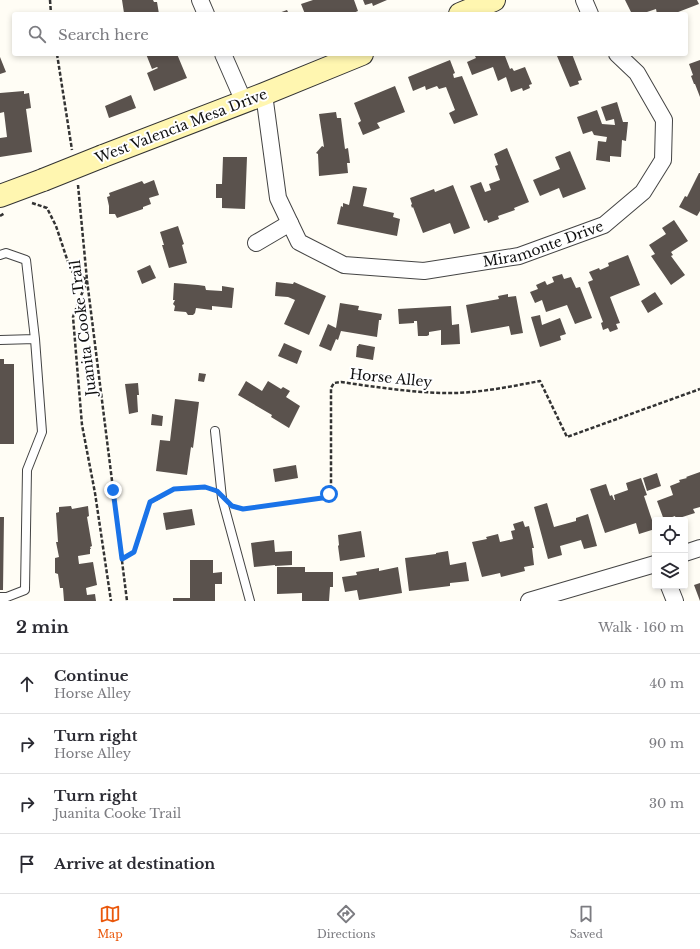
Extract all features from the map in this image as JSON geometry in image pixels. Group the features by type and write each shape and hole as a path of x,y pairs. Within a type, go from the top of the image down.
{"street":[{"path":"200,0 205,12"},
{"path":"465,12 494,0"},
{"path":"584,0 589,12"},
{"path":"224,56 244,102"},
{"name":"West Valencia Mesa Drive","path":"3,205 43,180 244,102 357,56"},
{"name":"Miramonte Drive","path":"264,94 278,198 299,242 344,265 424,271 519,256 604,225 643,192 663,160 664,120 637,73 619,56"},
{"path":"256,243 290,223"},
{"path":"688,552 700,548"},
{"path":"529,601 652,565"},
{"path":"670,589 675,601"}],"lane":[{"path":"0,255 6,252 26,260 35,339 42,432 27,470 25,590 0,597"},
{"path":"0,340 35,339"},
{"path":"215,431 222,495 250,601"}],"path":[{"path":"50,0 51,12"},
{"path":"56,56 73,154"},
{"name":"Juanita Cooke Trail","path":"78,184 87,280 127,601"},
{"path":"25,205 31,203 47,208 56,226 71,271 87,280 73,317 82,424 96,500 111,601"},
{"path":"0,216 3,205"},
{"name":"Horse Alley","path":"122,559 134,552 150,502 174,489 205,487 217,491 232,506 243,509 322,498 329,494 331,485 331,388 334,383 341,382 391,389 443,393 491,390 540,381 567,438 700,389"}],"building":[{"path":"122,0 153,0 154,2 157,2 159,12 124,12"},
{"path":"313,0 354,0 358,11 304,12 301,4"},
{"path":"363,0 387,0 373,6 372,3 365,5"},
{"path":"625,0 697,0 699,4 678,12 657,12 656,9 647,12 631,12"},
{"path":"147,56 178,56 187,78 154,91 147,73 158,68 152,69"},
{"path":"475,56 505,56 510,69 512,68 514,71 525,67 532,84 529,85 530,88 523,91 522,88 511,92 506,77 498,81 493,67 472,75 467,62 476,58"},
{"path":"557,56 573,56 582,80 578,81 579,84 570,87"},
{"path":"0,57 6,72 0,74"},
{"path":"450,60 455,73 453,74 454,78 462,76 478,115 454,124 449,113 455,110 446,87 439,89 437,86 426,90 425,86 413,91 408,77"},
{"path":"700,60 700,97 691,76 693,75 689,64"},
{"path":"395,86 405,112 377,123 380,128 363,135 358,123 361,121 354,103"},
{"path":"24,91 24,94 29,93 31,108 26,109 32,152 0,157 0,138 7,137 4,112 0,113 0,93"},
{"path":"131,95 136,108 109,118 105,106"},
{"path":"617,102 623,122 628,122 626,141 622,140 621,157 610,156 610,162 596,160 598,141 606,142 607,137 594,135 592,131 583,134 577,117 597,110 602,124 615,125 614,119 606,121 601,107"},
{"path":"336,112 337,118 341,118 345,149 348,148 350,163 347,163 348,173 319,176 318,154 316,153 322,146 324,147 319,114"},
{"path":"507,148 529,202 514,208 515,210 498,216 499,219 488,223 487,220 484,221 470,186 481,182 485,192 491,190 489,184 500,180 495,166 498,165 494,154"},
{"path":"570,151 586,189 563,198 559,188 540,196 533,180 560,169 555,157"},
{"path":"223,157 247,157 245,209 222,208 222,198 216,198 216,184 222,184"},
{"path":"699,173 700,211 697,216 679,207 685,196 687,197"},
{"path":"154,180 159,195 149,198 151,204 143,207 143,209 117,218 115,214 109,214 107,197 110,196 109,193 142,181 144,184"},
{"path":"453,185 470,228 454,234 450,223 423,233 413,207 412,208 410,198 434,189 435,192"},
{"path":"353,186 367,188 363,206 394,213 393,217 400,219 397,236 337,224 341,206 343,207 343,203 349,205"},
{"path":"674,220 688,241 671,252 673,255 671,256 685,275 671,285 651,256 655,254 649,245 666,234 662,228"},
{"path":"178,226 184,244 182,245 187,263 169,268 162,245 164,245 160,232"},
{"path":"628,255 640,285 610,297 620,323 616,324 618,329 610,332 608,328 603,330 601,323 603,322 588,282 593,280 589,272 599,268 600,270 609,266 608,263"},
{"path":"150,265 156,278 142,284 137,271"},
{"path":"562,274 564,279 571,277 576,288 580,287 592,318 575,324 567,305 546,312 542,300 535,303 530,292 538,289 536,285 545,281 547,285 554,282 552,277"},
{"path":"276,282 293,284 294,282 326,296 309,335 284,324 295,300 288,297 275,296"},
{"path":"174,283 205,286 206,290 222,291 222,286 234,288 232,308 212,306 212,310 196,308 193,315 188,315 186,312 174,311"},
{"path":"655,292 663,304 648,313 641,301"},
{"path":"508,294 508,297 516,296 523,333 511,335 509,326 471,333 466,305 499,299 498,296"},
{"path":"340,303 359,306 358,310 382,314 381,320 379,320 377,337 341,331 338,340 336,339 331,351 319,346 328,324 336,328"},
{"path":"451,306 452,325 459,324 460,344 441,345 441,330 429,332 429,335 427,336 418,336 417,321 414,321 414,323 399,324 398,309"},
{"path":"540,315 542,325 560,318 566,334 560,336 561,340 540,347 531,317"},
{"path":"284,343 302,351 297,364 278,356"},
{"path":"359,344 375,347 373,360 356,357 357,346"},
{"path":"0,359 4,359 4,364 14,364 14,444 0,444"},
{"path":"199,373 206,374 204,382 198,381"},
{"path":"246,381 262,391 268,381 281,389 283,387 290,391 286,397 300,406 289,428 271,417 272,415 238,395"},
{"path":"138,383 138,412 129,414 125,384"},
{"path":"175,399 199,402 193,448 191,447 187,475 156,471 160,440 170,441"},
{"path":"152,414 163,416 162,426 151,425"},
{"path":"296,465 298,478 275,482 273,469"},
{"path":"700,472 700,507 693,509 695,513 682,517 663,517 657,501 673,495 670,486 680,482 679,480 687,478 686,477"},
{"path":"657,473 661,486 647,491 643,478"},
{"path":"641,478 647,495 644,496 652,520 652,530 639,534 636,523 605,533 590,489 606,484 610,496 612,495 615,500 614,495 628,490 626,483"},
{"path":"547,503 554,527 576,521 576,518 588,514 597,546 584,549 581,540 560,546 562,555 548,559 534,507"},
{"path":"71,506 72,509 88,506 89,516 87,517 92,546 90,547 90,554 78,556 79,564 93,562 97,585 86,588 87,595 95,594 96,601 64,601 63,588 60,588 58,574 55,573 55,558 59,557 56,542 58,542 56,513 59,512 59,507"},
{"path":"192,509 195,525 166,530 163,513"},
{"path":"0,517 4,517 3,590 0,590"},
{"path":"523,521 525,527 529,526 534,548 532,548 534,565 524,567 525,571 501,577 500,573 482,577 472,542 487,539 486,537 498,534 500,542 513,539 511,531 515,530 513,524"},
{"path":"361,531 365,557 340,561 338,535"},
{"path":"274,540 275,552 292,551 292,565 254,567 251,543"},
{"path":"448,551 450,565 466,562 469,581 450,583 450,586 409,591 405,558"},
{"path":"190,560 213,560 213,573 222,572 222,584 215,584 215,601 173,601 173,598 190,598"},
{"path":"277,567 305,567 305,572 333,572 333,587 330,587 329,601 302,601 302,593 277,594"},
{"path":"398,567 402,593 359,600 357,590 345,592 342,577 357,575 356,572 379,568 379,571"},
{"path":"700,583 700,601 694,585"}],"route":[{"path":"113,490 122,559 134,552 150,502 174,489 205,487 217,491 232,506 243,509 322,498 329,494"}]}
